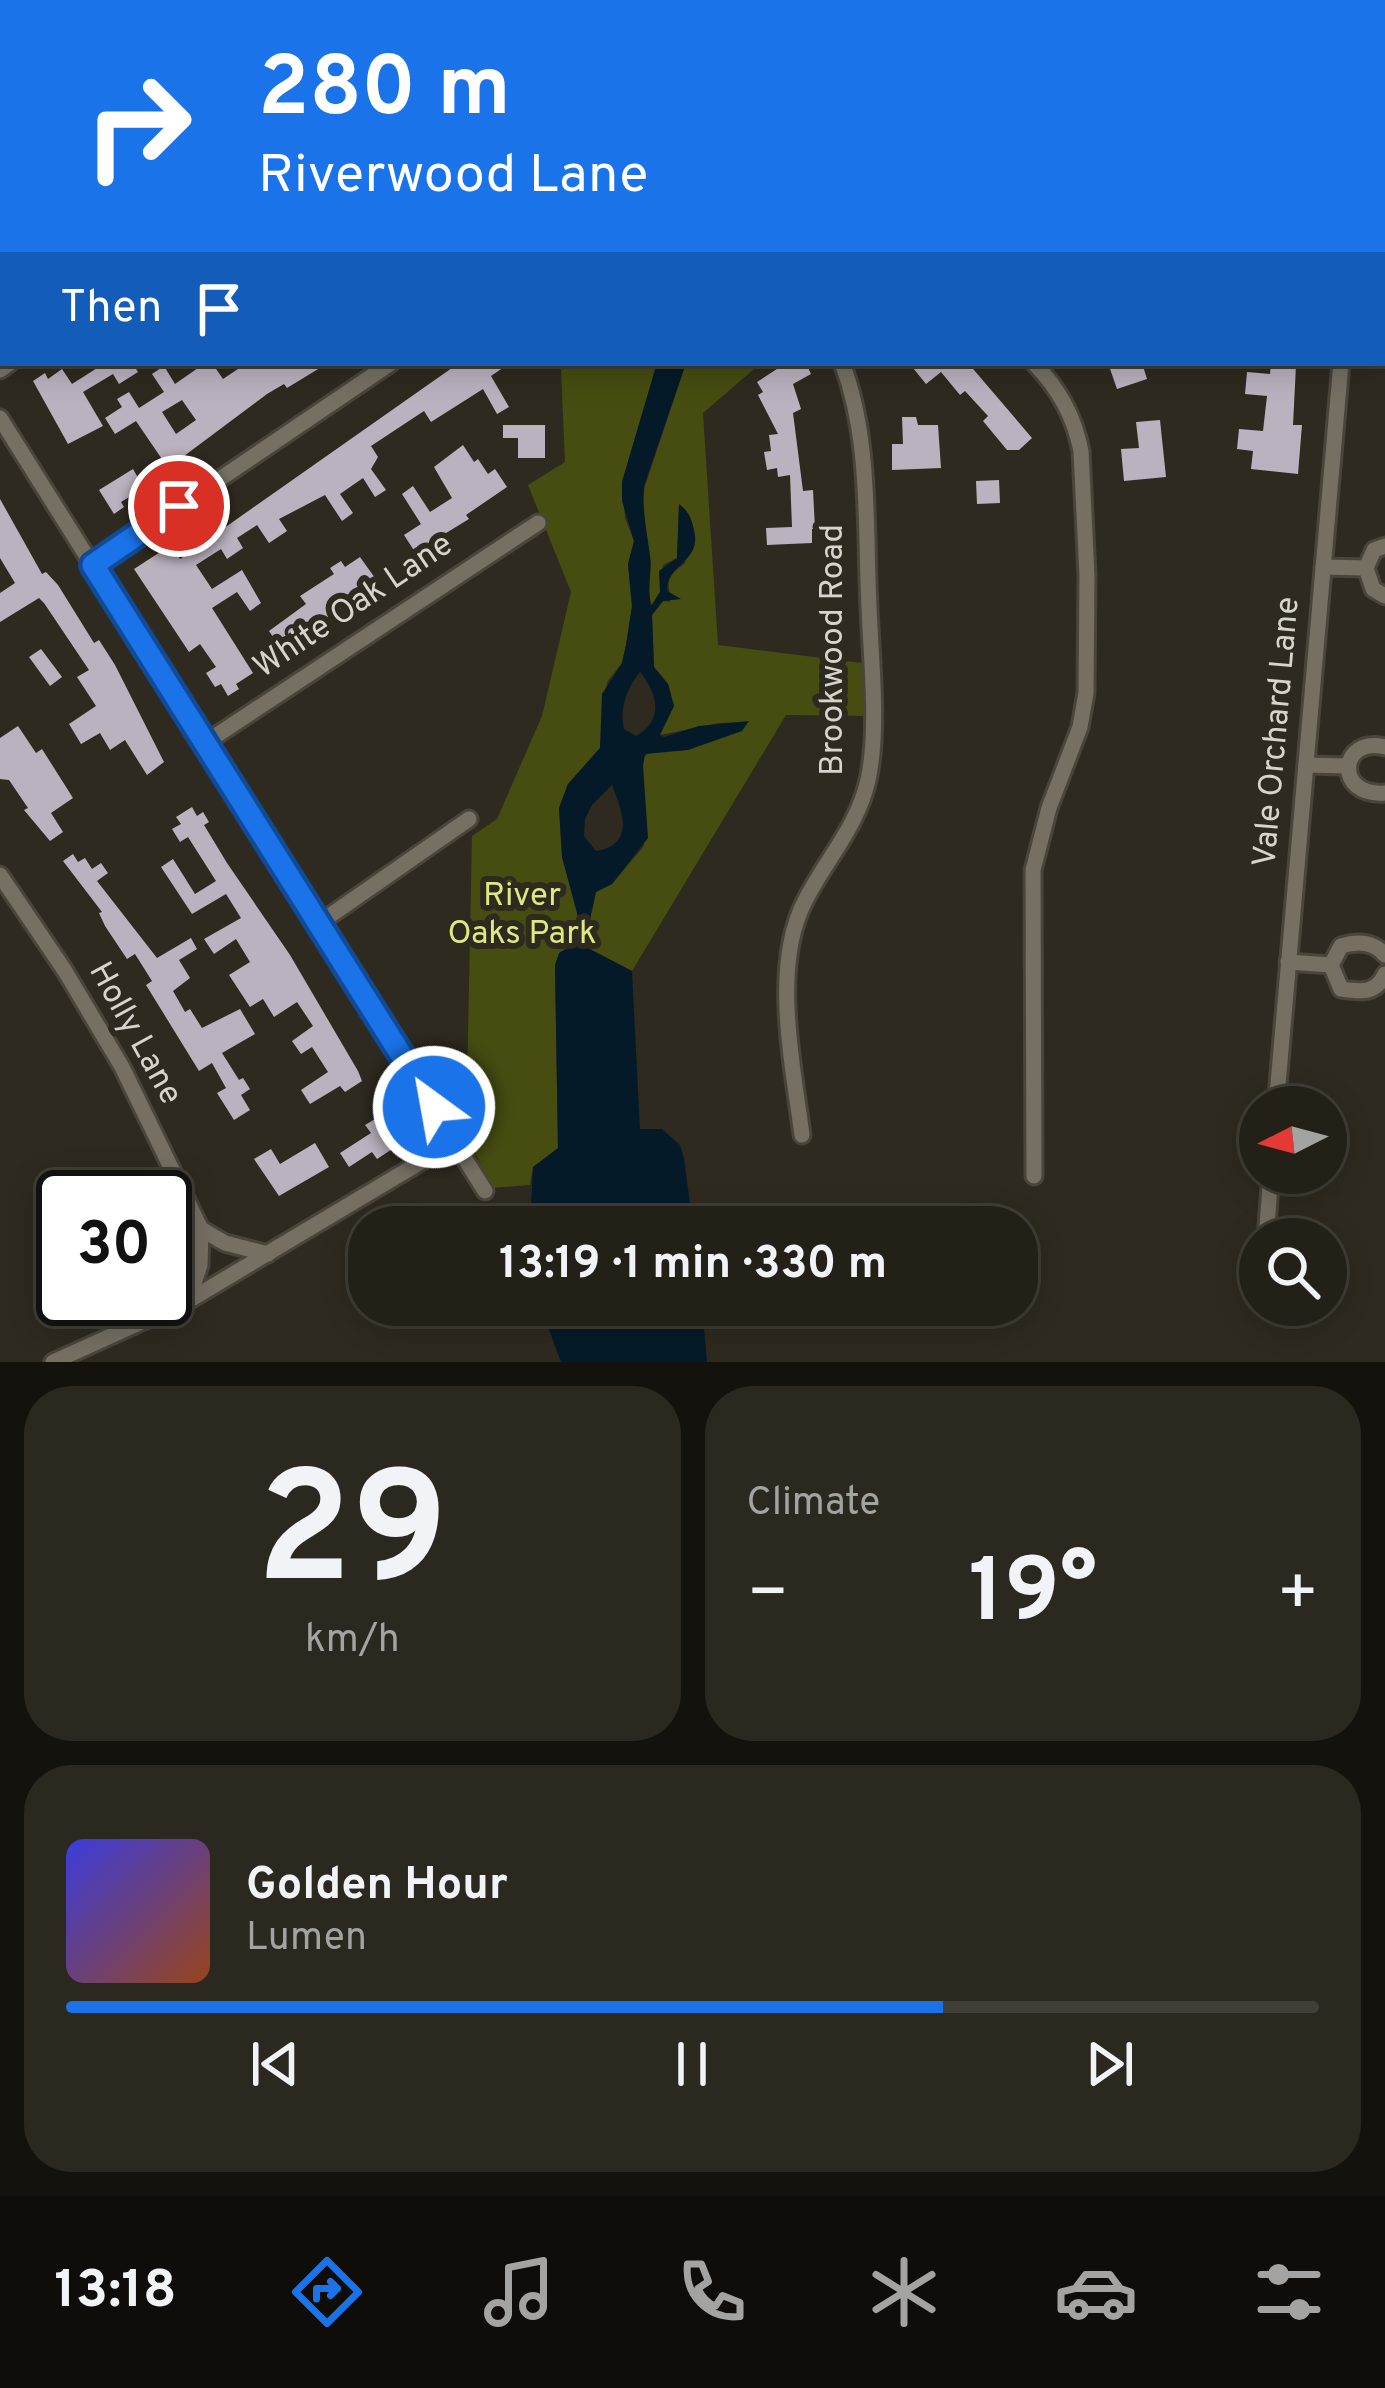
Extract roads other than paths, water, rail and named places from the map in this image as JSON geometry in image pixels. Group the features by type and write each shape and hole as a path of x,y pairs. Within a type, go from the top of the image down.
{"street":[{"path":"93,565 387,366"},
{"name":"Brookwood Road","path":"802,1135 787,1003 796,927 803,904 853,823 871,764 862,460 857,415 843,366"},
{"path":"1034,1175 1033,870 1049,808 1080,727 1088,658 1081,451 1062,397 1036,366"},
{"name":"Vale Orchard Lane","path":"1278,1086 1341,366"},
{"path":"0,418 484,1191"},
{"name":"White Oak Lane","path":"205,742 538,523"},
{"path":"1385,546 1374,550 1366,568 1372,589 1385,596"},
{"path":"1323,567 1366,568"},
{"path":"1385,747 1362,748 1351,755 1348,766 1352,783 1364,793 1385,793"},
{"path":"1306,765 1348,766"},
{"path":"318,924 469,819"},
{"name":"Holly Lane","path":"0,875 122,1067 201,1229"},
{"path":"1385,955 1378,947 1352,943 1340,946 1331,965 1341,989 1370,991 1380,986 1385,974"},
{"path":"1288,962 1331,965"},
{"path":"192,1298 456,1141"},
{"path":"192,1288 200,1265 201,1229 225,1243 268,1254"},
{"path":"53,1362 131,1326"}],"water":[{"path":"656,366 685,366 644,486 651,606 660,592 659,571 677,558 679,504 691,518 695,541 668,582 667,591 681,599 663,601 652,615 654,667 668,684 674,706 660,735 749,721 742,731 688,750 645,754 648,838 612,884 596,892 584,946 632,971 640,1129 662,1129 680,1145 690,1206 531,1206 533,1167 558,1148 555,965 559,953 574,944 578,917 562,857 559,808 568,784 600,748 602,694 622,663 632,606 628,564 634,541 622,501 622,482","holes":["640,672 654,698 654,715 645,730 636,736 624,729 623,706","612,785 623,826 616,842 596,851 584,836 592,805"]},
{"path":"548,1326 704,1326 707,1362 561,1362"}],"park label":[{"name":"River Oaks Park","path":"522,916"}]}
